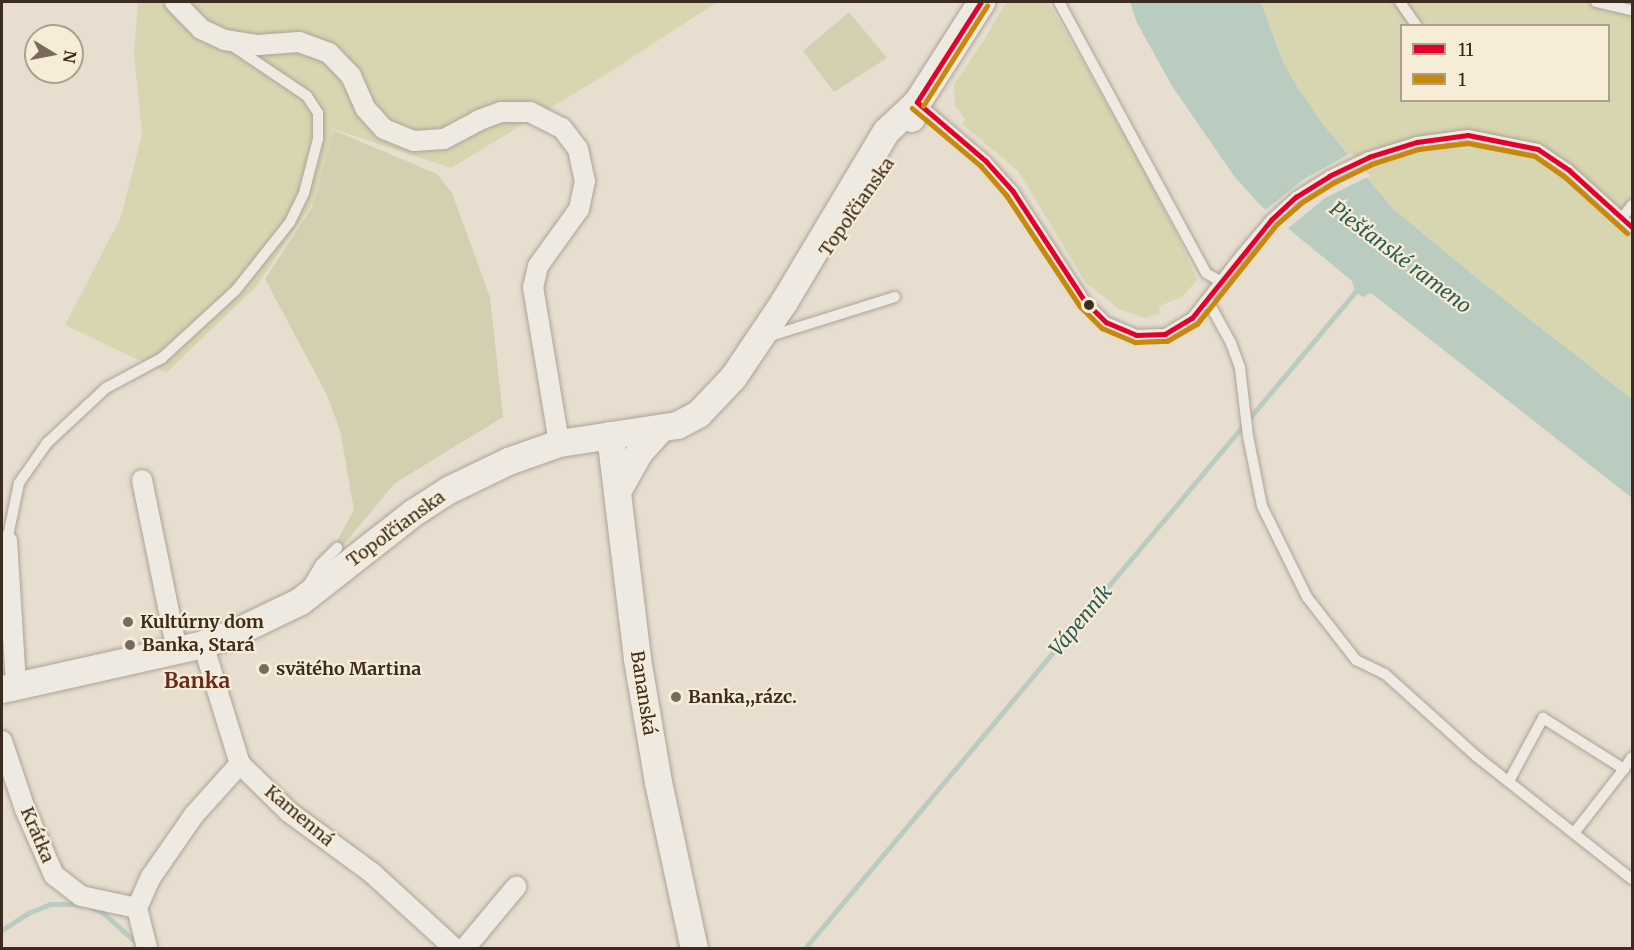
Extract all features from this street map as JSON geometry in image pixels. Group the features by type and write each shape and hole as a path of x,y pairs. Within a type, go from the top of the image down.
{"main road":[{"name":"Topoľčianska","path":"9,687 203,644 262,621 300,601 414,512 448,490 508,461 558,443 677,425 698,414 734,377 783,303 828,251 900,145 917,102 981,2"},
{"path":"617,491 639,452 660,429"},
{"name":"Bananská","path":"610,435 638,671 658,782 694,948"}],"street":[{"path":"175,2 201,29 225,40 258,45 299,42 329,52 351,76 365,108 384,129 414,141 444,139 479,120 501,112 530,112 562,128 578,149 585,182 579,209 538,266 533,287 558,443"},
{"path":"142,480 177,650"},
{"path":"7,541 9,687"},
{"name":"Kamenná","path":"203,644 240,764 289,812 372,873 454,948"},
{"name":"Krátka","path":"2,741 25,808 54,875 81,896 137,908"},
{"path":"147,948 137,908 151,877 194,815 240,764"},
{"path":"465,948 516,887"}],"lane":[{"path":"1059,2 1206,273 1220,281"},
{"path":"1596,2 1632,10"},
{"path":"1404,4 1416,24"},
{"path":"7,541 19,483 47,443 106,388 162,358 236,290 290,222 304,193 318,139 318,113 307,96 225,40"},
{"path":"917,102 986,161 1013,191 1085,301 1106,322 1124,332 1158,336 1192,318 1271,220 1296,197 1329,176 1391,150 1448,137 1468,135 1538,148 1569,170 1632,227"},
{"path":"1623,217 1632,205"},
{"path":"759,339 896,297"},
{"path":"1208,301 1231,343 1240,368 1248,436 1262,506 1307,597 1356,660 1385,674 1509,781 1632,879"},
{"path":"300,601 321,564 337,548"},
{"path":"1509,781 1543,718 1623,769"},
{"path":"1574,833 1632,757"}],"shaded area":[{"path":"138,2 717,2 605,75 451,168 333,129 313,203 255,288 166,373 65,325 121,217 142,134 134,54"},
{"path":"1006,2 1048,2 1131,146 1180,240 1197,280 1182,297 1159,306 1160,314 1144,318 1119,309 1086,283 1018,171 962,124 965,119 955,106 954,84"},
{"path":"1261,2 1632,2 1632,399 1478,279 1392,208 1322,123 1282,60"},
{"path":"849,12 887,58 834,92 803,51"},
{"path":"333,130 437,174 452,193 490,297 503,417 395,483 339,550 335,544 354,510 340,430 327,395 265,279 313,205"}],"water":[{"name":"Piešťanské rameno","path":"1130,2 1261,2 1282,60 1296,85 1322,123 1392,208 1478,279 1632,399 1632,498 1371,293 1363,297 1355,292 1352,281 1261,206 1234,176 1172,86 1137,23"}],"pier":[{"path":"1351,153 1370,176 1325,198 1286,230 1263,212 1304,179"}],"waterway":[{"name":"Vápenník","path":"805,948 1355,292"},
{"name":"Vápenník","path":"2,930 28,913 50,904 80,904"},
{"name":"Vápenník","path":"89,906 102,912 138,944"}],"transit line":[{"name":"11","path":"917,102 981,2"},
{"name":"1","path":"923,106 987,6"},
{"name":"11","path":"917,102 986,161 1013,191 1085,301 1106,322 1136,335 1165,334 1192,318 1271,220 1296,197 1329,176 1369,157 1417,142 1468,135 1538,149 1569,170 1632,227"},
{"name":"1","path":"912,108 981,166 1007,196 1080,306 1102,328 1135,342 1167,341 1197,324 1276,225 1301,203 1333,183 1372,164 1419,149 1468,143 1535,156 1564,176 1627,233"}],"place":[{"name":"Kultúrny dom","path":"128,622"},
{"name":"Banka, Stará","path":"130,645"},
{"name":"svätého Martina","path":"264,669"},
{"name":"Banka,,rázc.","path":"676,697"}],"district":[{"name":"Banka","path":"197,681"}]}
